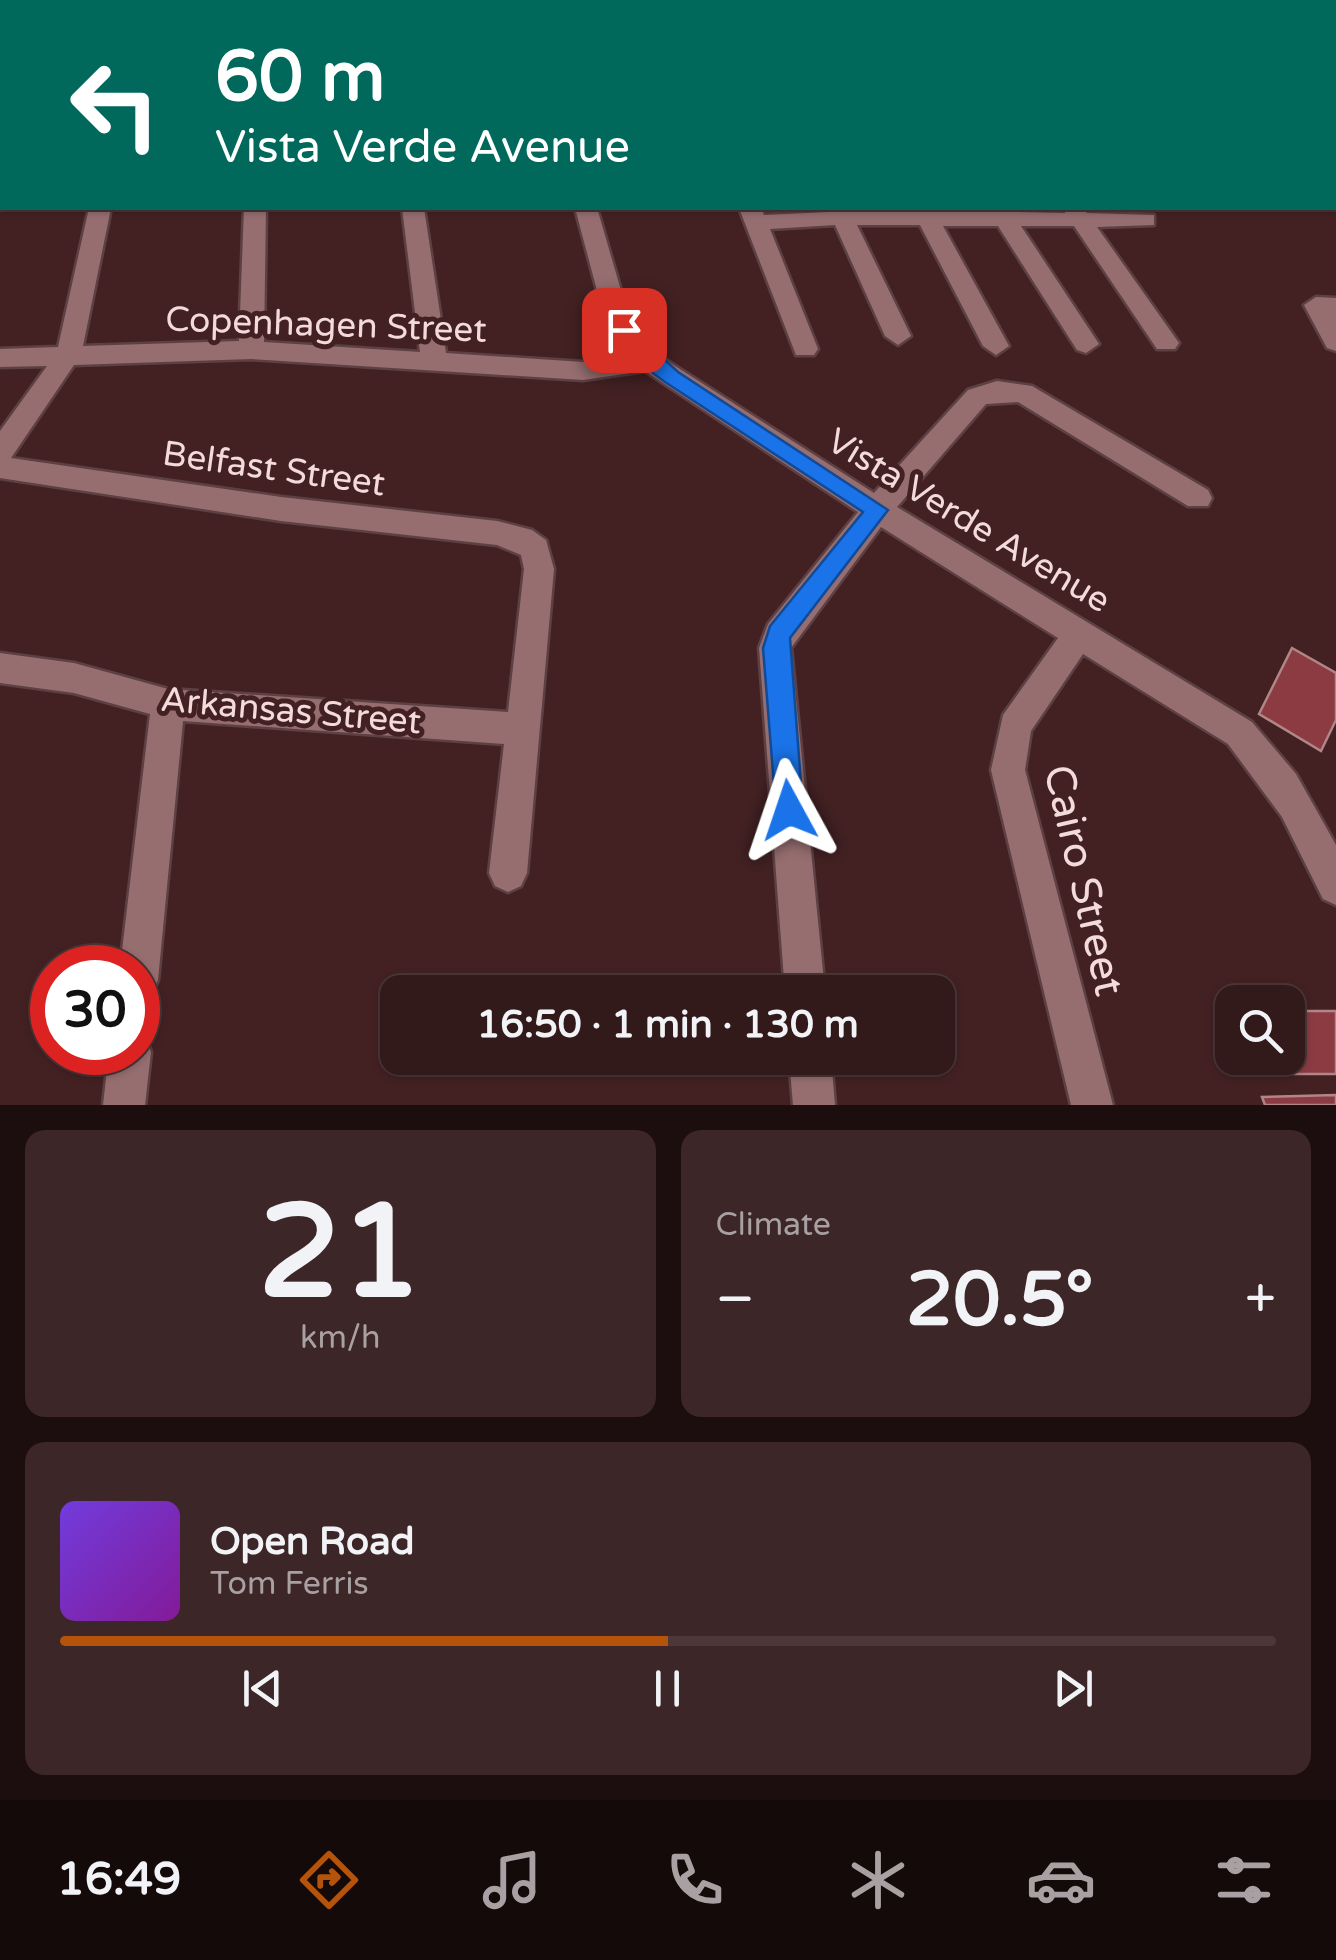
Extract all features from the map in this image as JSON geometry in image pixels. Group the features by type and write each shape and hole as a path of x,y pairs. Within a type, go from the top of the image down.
{"street":[{"path":"0,452 68,354 100,210"},
{"path":"251,350 255,210"},
{"path":"413,210 434,361"},
{"name":"Vista Verde Avenue","path":"587,210 615,313 649,360 877,510 1215,714 1252,744 1300,809 1336,886"},
{"path":"841,213 898,336"},
{"path":"924,213 996,346"},
{"path":"1002,213 1086,344"},
{"path":"805,349 753,215 1002,213 1146,220"},
{"path":"1077,214 1166,343"},
{"path":"1326,306 1336,342"},
{"name":"Copenhagen Street","path":"0,358 251,350 584,372 649,360"},
{"path":"804,975 775,648 779,634 877,510 977,397 997,390 1023,393 1198,498"},
{"name":"Belfast Street","path":"0,468 522,539 536,549 539,569 524,729"},
{"name":"Cairo Street","path":"1080,632 1016,726 1008,770 1092,1105"},
{"name":"Arkansas Street","path":"0,668 74,678 168,704 524,729"},
{"path":"142,945 168,704"},
{"path":"508,873 524,729"},
{"path":"124,1105 127,1075"},
{"path":"811,1075 814,1105"}],"building":[{"path":"1292,648 1336,673 1336,720 1321,751 1259,714"},
{"path":"1305,1011 1336,1011 1336,1074 1305,1074"},
{"path":"1336,1095 1336,1105 1265,1105 1262,1097"}],"route":[{"path":"624,330 649,360 672,377 877,510 779,634 775,648 789,810"}]}
